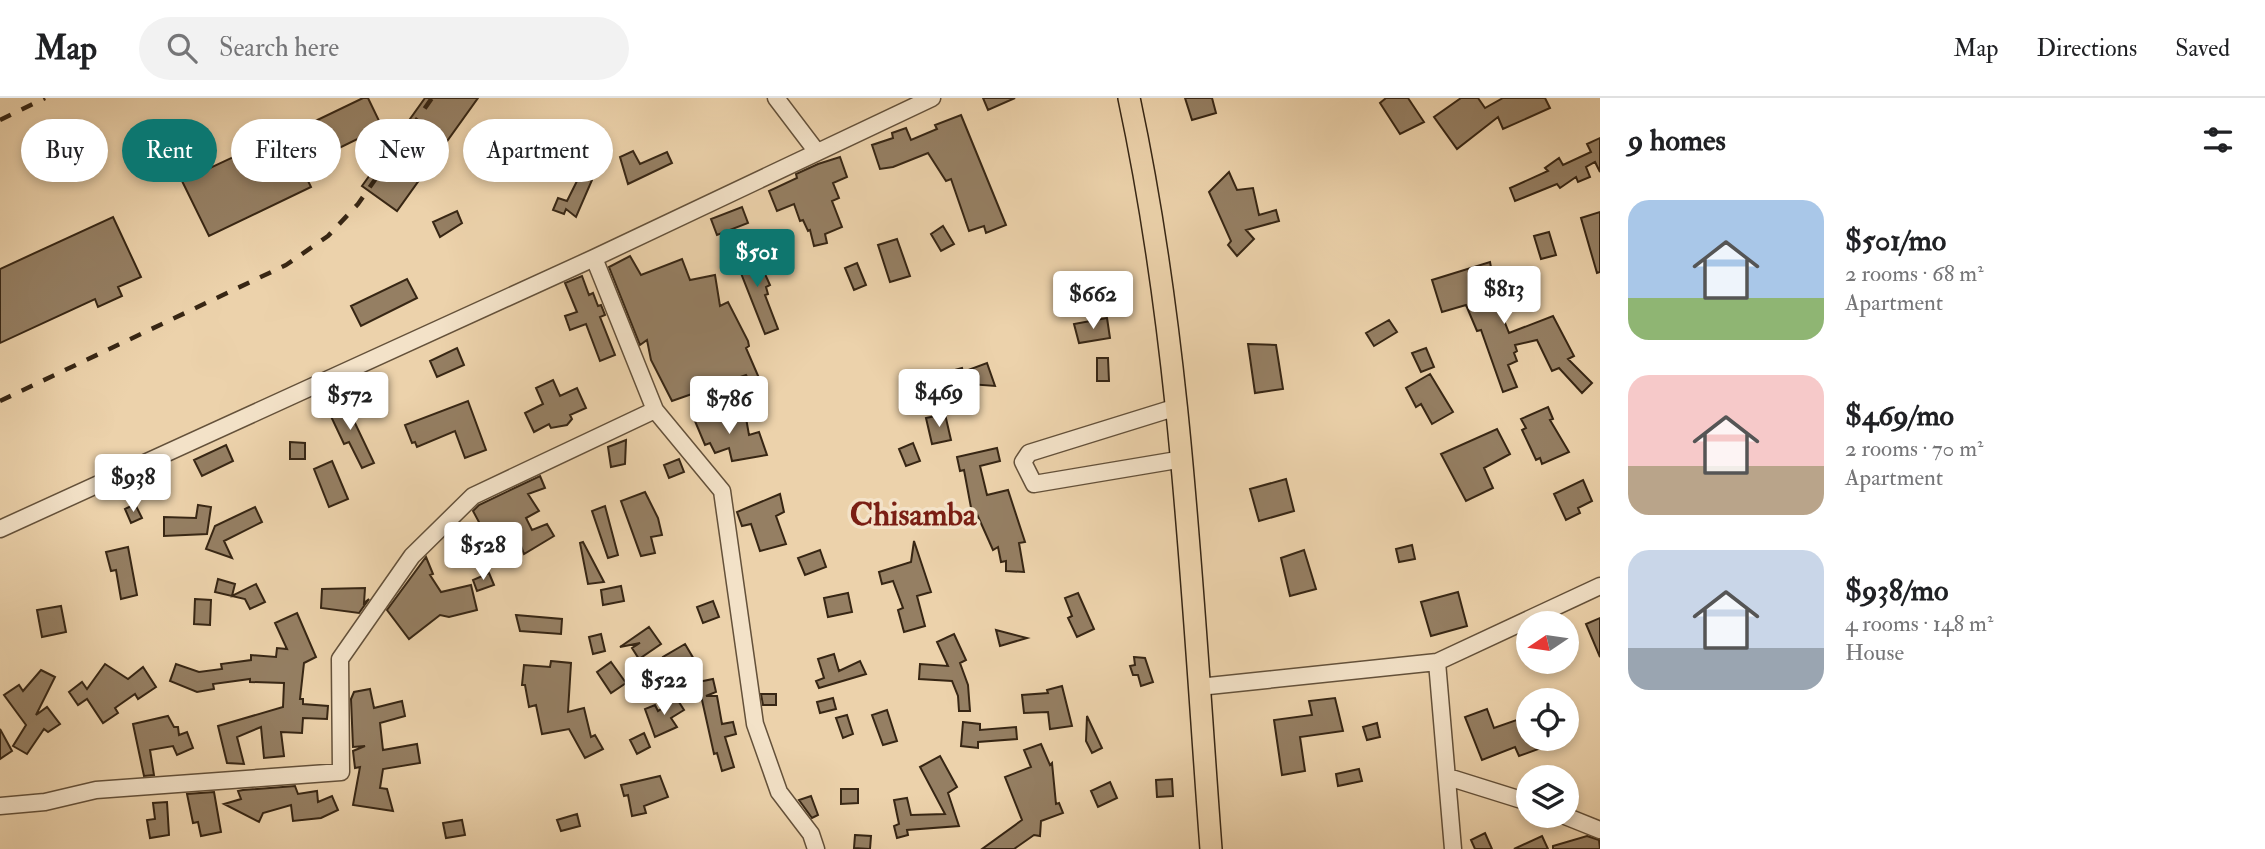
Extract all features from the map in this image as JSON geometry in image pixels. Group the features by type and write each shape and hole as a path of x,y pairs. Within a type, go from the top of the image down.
{"main road":[{"path":"1129,98 1160,261 1177,407 1211,849"}],"street":[{"path":"776,98 817,152"},
{"path":"0,529 594,258 932,98"},
{"path":"594,258 655,410 722,491 755,724 779,792 811,834 816,849"},
{"path":"1177,407 1029,453 1024,462 1034,484 1182,459"},
{"path":"0,806 45,802 96,790 341,772 341,659 412,556 473,496 655,410"},
{"path":"1199,687 1437,662 1600,586"},
{"path":"1437,662 1453,849"},
{"path":"1448,777 1516,798"},
{"path":"1579,822 1600,830"}],"building":[{"path":"368,98 378,119 355,119 355,140 341,147 341,119 319,119"},
{"path":"425,98 478,98 449,138 449,119 410,119"},
{"path":"983,98 1015,98 988,110"},
{"path":"1185,98 1212,98 1216,113 1192,120"},
{"path":"1386,98 1408,98 1424,122 1400,134 1380,103"},
{"path":"1461,98 1478,98 1485,108 1503,98 1545,98 1550,108 1503,129 1498,117 1457,149 1434,117"},
{"path":"961,115 1006,225 986,233 984,226 969,231 951,179 946,181 928,153 893,167 880,169 872,145 893,138 892,133 906,128 911,140 937,129 935,125"},
{"path":"1600,138 1600,172 1595,162 1586,167 1590,177 1578,182 1576,177 1560,188 1557,184 1515,201 1510,188 1548,171 1545,168 1559,158 1563,165 1591,152 1587,144"},
{"path":"633,151 640,164 667,152 672,163 628,184 620,157"},
{"path":"840,157 847,177 833,183 839,198 832,201 842,227 825,234 827,243 814,246 810,230 808,231 803,220 800,221 794,204 777,211 769,191 797,178 796,174"},
{"path":"231,158 231,182 309,182 311,187 209,236 182,182 217,182 217,165"},
{"path":"1229,172 1237,190 1253,188 1259,215 1276,210 1279,221 1246,230 1254,239 1237,256 1228,245 1231,241 1209,192"},
{"path":"365,182 418,182 397,211 362,186"},
{"path":"576,182 591,182 576,217 566,209 564,214 553,210 558,198 567,201"},
{"path":"742,207 748,223 717,235 711,219"},
{"path":"457,211 462,223 440,237 433,222"},
{"path":"1600,212 1600,272 1597,273 1581,218"},
{"path":"113,217 141,277 118,287 122,296 98,307 95,299 0,343 0,269"},
{"path":"943,226 954,244 941,251 931,234"},
{"path":"1549,232 1556,255 1541,259 1534,236"},
{"path":"897,239 910,276 890,282 878,245"},
{"path":"754,250 770,285 766,287 768,294 765,295 778,329 765,334 735,258"},
{"path":"630,256 641,275 682,259 690,280 715,275 720,306 728,302 748,341 749,346 746,348 759,378 750,382 746,375 672,401 651,360 647,340 640,345 609,267"},
{"path":"1490,262 1498,305 1509,333 1553,316 1574,356 1568,359 1592,383 1582,393 1559,368 1552,371 1537,340 1515,345 1517,361 1508,365 1517,387 1503,392 1481,330 1477,331 1466,305 1442,312 1432,280"},
{"path":"857,263 866,285 854,290 845,268"},
{"path":"582,276 589,295 593,293 598,306 601,305 605,315 600,317 615,355 600,361 586,324 570,330 565,316 577,312 565,283"},
{"path":"407,279 417,298 361,326 351,306"},
{"path":"1107,318 1110,338 1079,343 1074,324"},
{"path":"1389,320 1397,332 1374,346 1366,333"},
{"path":"1248,344 1276,345 1283,389 1255,393"},
{"path":"457,348 464,365 437,377 430,361"},
{"path":"1426,348 1434,367 1421,372 1412,353"},
{"path":"1097,358 1108,358 1109,381 1097,381"},
{"path":"987,363 995,386 969,384 927,398 926,393 919,395 915,381 962,368 963,372"},
{"path":"1430,374 1453,412 1432,424 1421,404 1416,407 1406,388"},
{"path":"553,380 560,396 577,388 586,408 570,415 572,419 567,425 551,428 549,424 534,432 525,413 543,404 536,388"},
{"path":"344,400 374,463 362,468 349,442 344,444 327,408"},
{"path":"468,401 486,450 465,458 455,431 417,447 415,442 412,443 405,425"},
{"path":"1548,407 1553,419 1550,420 1569,452 1542,464 1540,458 1536,460 1522,430 1526,428 1521,419"},
{"path":"720,409 723,422 746,418 749,435 759,432 767,455 732,461 729,448 715,453 710,443 705,445 692,414"},
{"path":"945,414 951,440 932,444 926,418"},
{"path":"1497,429 1510,454 1484,468 1493,488 1466,501 1441,454"},
{"path":"626,440 625,464 611,467 608,447"},
{"path":"290,442 305,443 305,459 290,459"},
{"path":"913,443 920,461 906,466 899,449"},
{"path":"226,445 233,461 202,476 194,460"},
{"path":"997,448 1000,461 980,466 987,495 1008,490 1025,542 1019,543 1024,572 1006,571 1006,561 1001,562 998,547 993,550 976,512 972,513 964,470 960,471 957,457"},
{"path":"679,459 684,472 669,478 664,465"},
{"path":"332,461 348,499 329,507 314,469"},
{"path":"540,476 545,488 528,494 539,511 526,518 532,530 547,524 554,536 524,554 516,532 500,537 498,534 488,539 473,511 479,505"},
{"path":"1286,479 1294,511 1259,521 1250,489"},
{"path":"1583,480 1592,501 1578,508 1580,513 1566,520 1554,494"},
{"path":"645,492 658,518 662,535 651,537 655,553 641,556 621,501"},
{"path":"780,494 784,512 776,516 786,544 760,551 751,524 742,526 737,512"},
{"path":"135,504 142,518 131,523 125,509"},
{"path":"198,505 211,507 207,534 164,536 164,517 196,518"},
{"path":"605,506 618,555 608,558 592,511"},
{"path":"255,507 262,522 224,541 232,558 206,549 215,526"},
{"path":"914,541 931,592 917,596 925,626 904,632 898,610 903,608 893,581 882,584 879,572 911,562"},
{"path":"583,542 604,582 588,584 580,543"},
{"path":"1412,545 1415,559 1399,562 1396,549"},
{"path":"128,547 137,595 121,599 116,570 111,571 106,552"},
{"path":"820,550 826,567 805,575 798,558"},
{"path":"1304,550 1316,589 1290,596 1281,558"},
{"path":"426,557 433,574 430,575 441,592 471,585 477,610 449,617 440,615 409,639 387,610"},
{"path":"489,573 494,585 477,591 473,580"},
{"path":"218,579 235,584 232,596 215,592"},
{"path":"256,584 265,602 250,609 245,599 232,596"},
{"path":"621,586 624,601 603,605 601,590"},
{"path":"365,588 364,603 369,599 359,613 321,608 322,589"},
{"path":"1458,592 1467,626 1431,636 1421,602"},
{"path":"848,593 852,612 828,617 824,598"},
{"path":"1078,593 1094,629 1077,637 1068,618 1072,616 1065,598"},
{"path":"195,599 211,600 210,625 194,624"},
{"path":"713,601 719,617 703,623 697,607"},
{"path":"61,606 66,632 42,637 37,610"},
{"path":"297,613 316,657 304,663 300,699 303,699 303,704 328,706 327,719 303,718 302,733 281,732 284,756 264,758 261,727 237,737 244,764 227,763 218,726 283,707 284,683 250,682 250,679 213,684 214,689 197,692 170,681 176,664 199,672 222,669 221,664 251,660 251,655 276,657 277,648 287,649 275,623"},
{"path":"516,615 562,619 561,634 520,631"},
{"path":"1600,618 1600,657 1586,624"},
{"path":"649,627 661,644 639,659 632,648 640,643 620,647"},
{"path":"996,630 1027,638 1000,646"},
{"path":"601,634 605,651 593,654 589,637"},
{"path":"954,634 966,660 960,663 968,685 970,711 959,711 958,696 952,681 919,679 920,664 948,666 937,642"},
{"path":"685,644 695,661 688,665 693,681 677,687 663,657"},
{"path":"834,654 839,671 860,661 866,674 819,688 816,681 824,678 818,659"},
{"path":"1134,657 1145,658 1153,682 1141,686 1138,675 1133,675 1130,666 1135,665"},
{"path":"551,661 571,663 568,712 584,708 591,737 595,735 603,749 585,758 569,729 542,734 536,705 529,707 525,685 522,685 524,665 550,667"},
{"path":"611,662 626,683 611,693 597,672"},
{"path":"105,664 128,679 143,667 156,687 138,699 135,694 115,708 118,713 103,723 87,699 78,705 69,692 82,682 87,689"},
{"path":"41,670 55,677 36,715 47,707 60,724 48,732 44,729 27,754 13,746 26,725 4,695 19,685 23,691"},
{"path":"713,679 716,692 706,696 717,696 722,724 733,722 736,734 725,737 734,767 722,771 717,753 714,754 698,682"},
{"path":"1062,686 1072,726 1050,729 1048,712 1024,713 1022,695 1048,693 1047,690"},
{"path":"370,689 374,708 402,701 405,716 380,723 383,750 417,744 420,763 383,769 380,788 387,789 393,811 353,805 360,767 355,768 353,751 365,746 353,747 351,699 354,692"},
{"path":"761,694 776,694 776,705 763,705"},
{"path":"833,698 836,709 820,713 817,702"},
{"path":"1335,698 1343,731 1300,737 1305,771 1282,775 1274,720 1312,715 1309,701"},
{"path":"677,699 684,710 671,718 677,727 655,737 645,709 655,705 658,711"},
{"path":"1487,709 1494,728 1516,720 1516,749 1515,747 1482,760 1465,717"},
{"path":"887,710 897,741 883,745 872,715"},
{"path":"847,715 853,734 843,738 836,718"},
{"path":"168,716 174,727 178,727 179,735 187,732 193,748 177,755 173,746 150,750 154,775 144,776 133,724"},
{"path":"1087,716 1102,748 1092,753 1086,741"},
{"path":"963,722 980,724 980,730 1016,727 1017,739 978,742 978,748 961,746"},
{"path":"1377,723 1380,737 1367,740 1363,727"},
{"path":"0,729 12,751 0,759"},
{"path":"644,733 650,747 637,754 630,740"},
{"path":"1041,744 1050,765 1052,763 1056,804 1059,803 1063,813 1041,821 1040,836 1034,835 1014,849 982,849 1022,820 1005,777 1031,767 1024,750"},
{"path":"1517,751 1533,751 1519,756"},
{"path":"940,756 957,787 948,793 959,826 907,830 908,835 897,838 894,826 899,824 894,800 907,798 911,815 945,814 920,767"},
{"path":"1359,769 1362,781 1338,786 1336,774"},
{"path":"660,776 668,797 644,806 646,813 632,816 628,795 624,796 621,785"},
{"path":"1172,779 1173,796 1157,797 1156,780"},
{"path":"1110,782 1117,798 1098,807 1091,791"},
{"path":"295,786 298,794 317,791 318,802 332,796 338,810 321,818 293,821 291,805 263,813 259,822 224,804 241,799 238,791"},
{"path":"841,789 858,789 858,803 841,804"},
{"path":"214,792 221,832 201,836 198,822 193,823 187,794"},
{"path":"811,796 818,815 812,818 799,800"},
{"path":"167,802 169,835 150,838 147,820 155,819 153,803"},
{"path":"577,814 580,826 561,831 557,820"},
{"path":"462,820 465,835 446,838 443,823"},
{"path":"1485,833 1492,849 1475,849 1471,840"},
{"path":"855,835 871,836 870,849 854,848"},
{"path":"1542,836 1548,849 1514,849"},
{"path":"1587,836 1599,840 1600,849 1553,849 1553,846"}],"railway":[{"path":"0,120 45,98"},
{"path":"0,401 286,265 328,236 358,204 432,98"}],"district":[{"name":"Chisamba","path":"913,515"}]}
